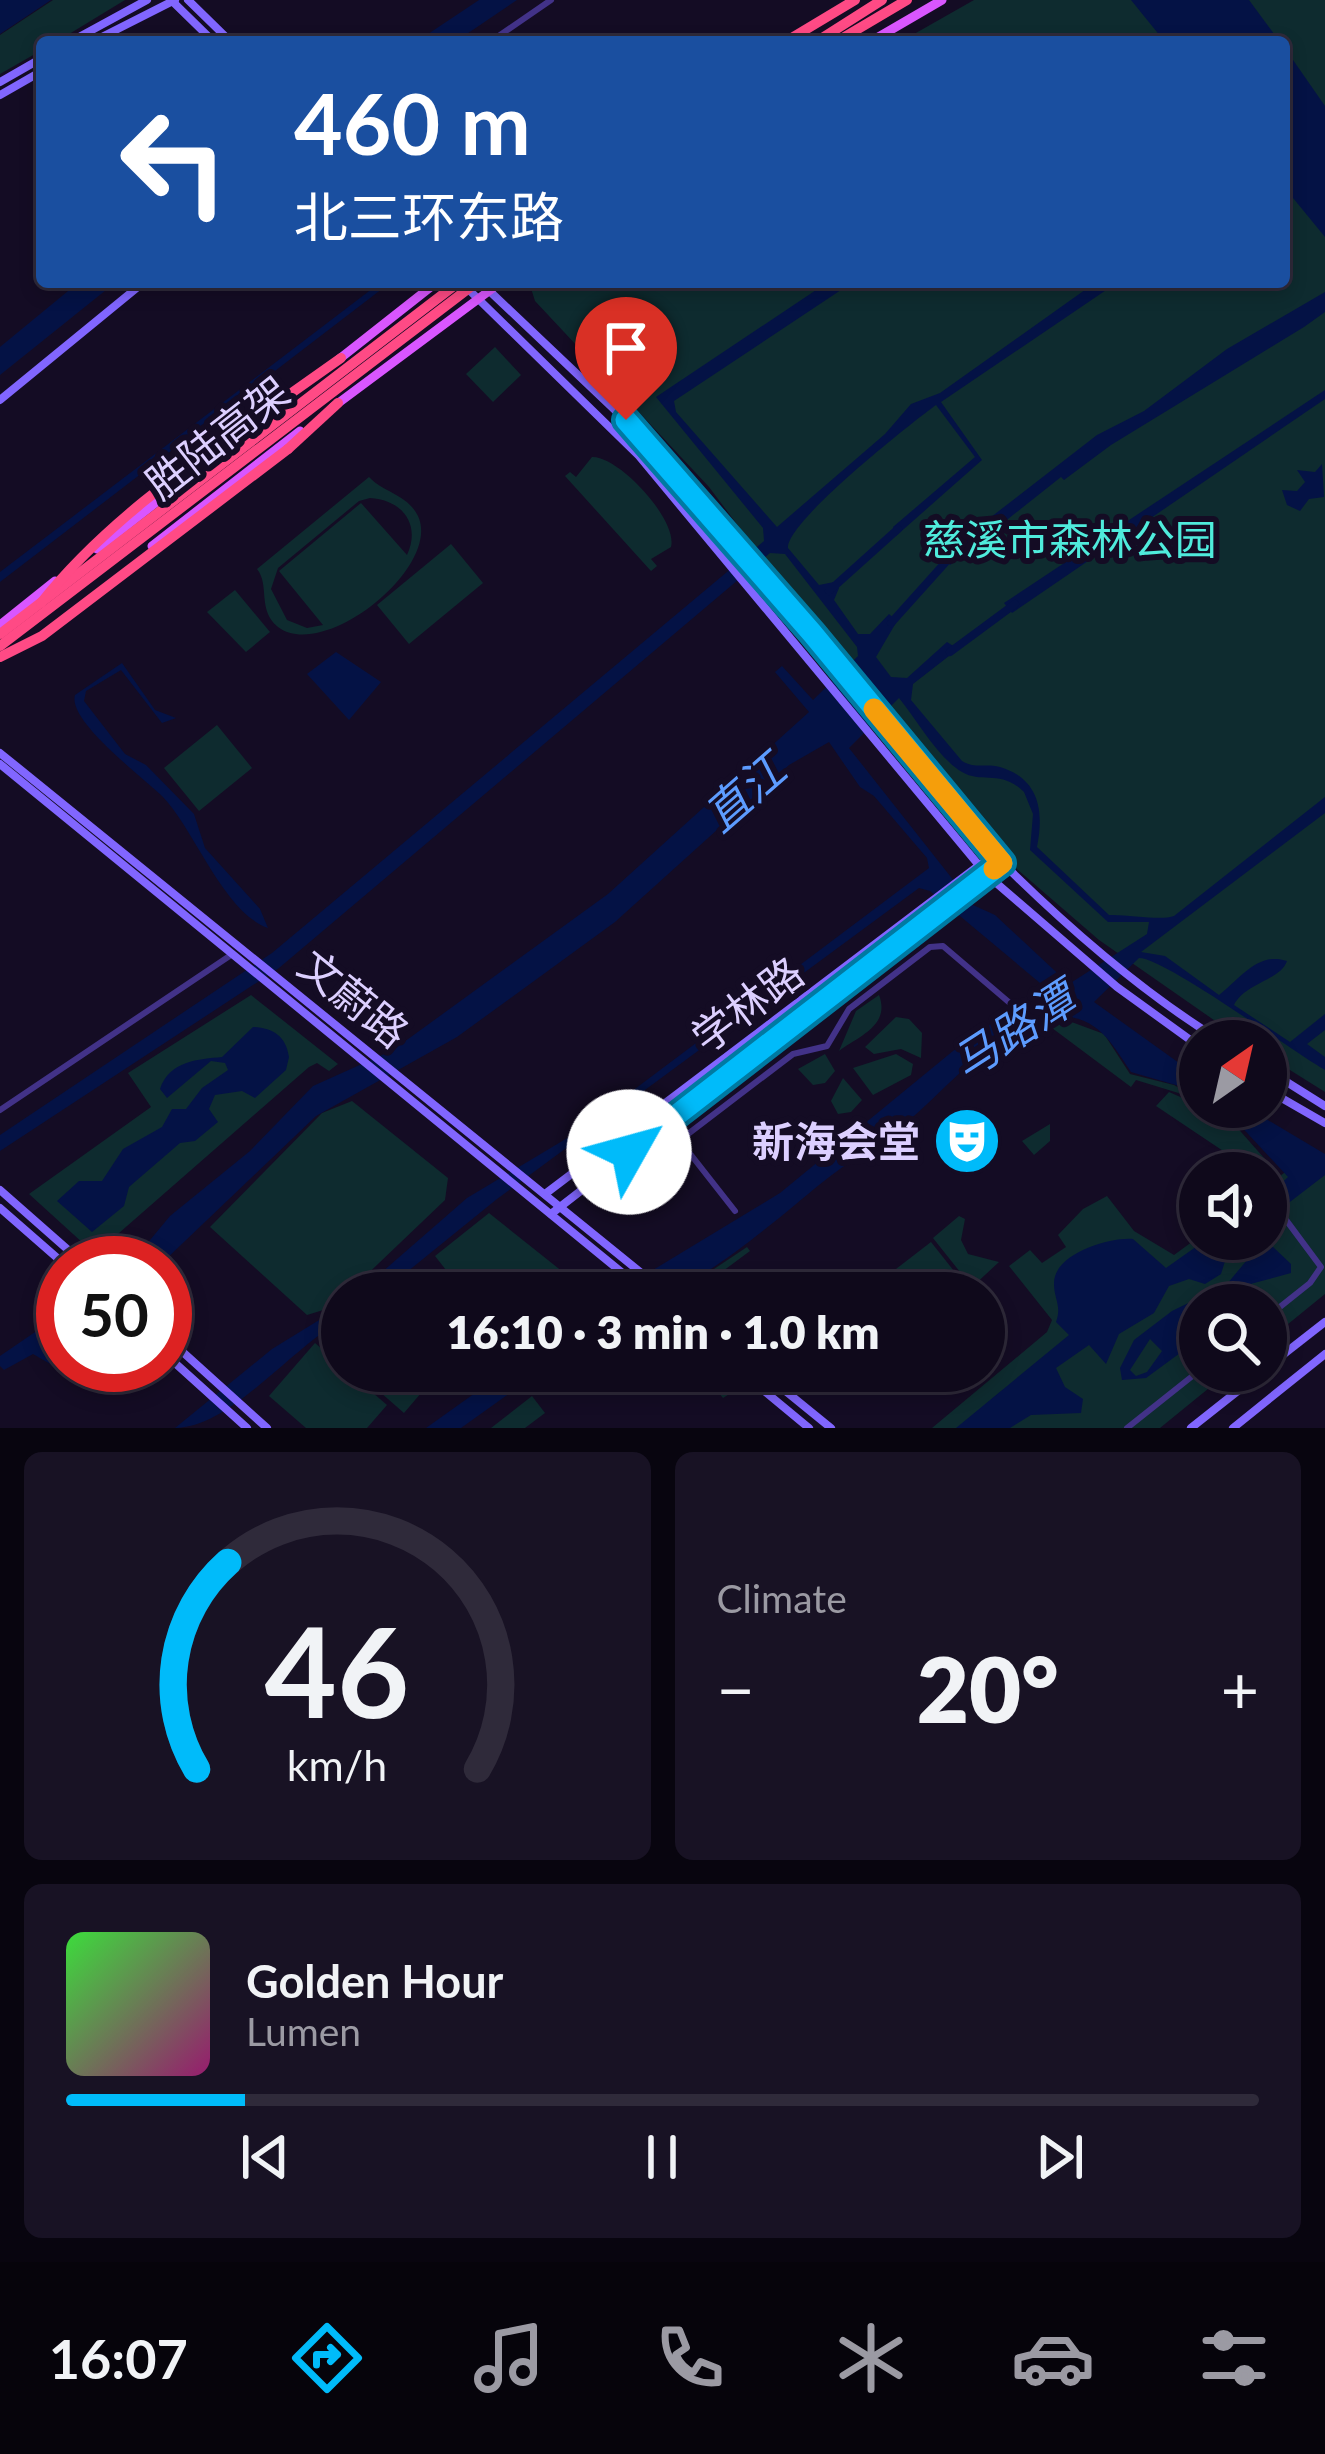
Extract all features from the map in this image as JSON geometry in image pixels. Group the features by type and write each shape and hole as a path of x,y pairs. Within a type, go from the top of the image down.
{"highway":[{"path":"798,36 854,0"},
{"path":"825,36 882,0"},
{"path":"846,36 907,0"},
{"path":"861,36 878,17"},
{"name":"胜陆高架","path":"0,634 452,288"},
{"name":"胜陆高架","path":"0,646 478,288"},
{"path":"41,603 78,556 108,530 340,358"},
{"path":"0,660 42,636 288,448 338,403"}],"main road":[{"path":"81,36 147,0"},
{"path":"188,0 225,36"},
{"path":"800,36 865,0"},
{"path":"880,36 942,0"},
{"path":"104,36 173,1 208,36"},
{"path":"0,82 36,61"},
{"path":"0,94 36,73"},
{"path":"0,400 137,288"},
{"path":"0,625 429,288"},
{"path":"467,288 640,456 987,875 1118,987 1179,1032"},
{"path":"0,660 478,298 481,288"},
{"path":"485,288 655,448 1002,863 1130,976 1192,1020"},
{"name":"文蔚路","path":"0,753 641,1272"},
{"name":"文蔚路","path":"0,764 235,952 257,964 621,1272"},
{"name":"学林路","path":"535,1201 994,854"},
{"name":"学林路","path":"551,1214 1002,863"},
{"path":"1287,1082 1325,1106"},
{"path":"1287,1101 1325,1123"},
{"path":"0,1190 52,1236"},
{"path":"0,1208 36,1239"},
{"path":"1287,1352 1325,1322"},
{"path":"1233,1428 1325,1354"},
{"path":"192,1360 267,1428"},
{"path":"192,1378 247,1428"},
{"path":"765,1392 809,1428"},
{"path":"787,1392 831,1428"},
{"path":"1191,1428 1236,1392"}],"street":[{"path":"499,36 551,0"},
{"path":"735,1211 684,1146 684,1137 782,1062 827,1046 849,1010 919,955 943,946 1011,1004"},
{"path":"0,1110 235,952"},
{"path":"1287,1220 1321,1267 1287,1299"},
{"path":"1127,1428 1179,1387"}],"green space":[{"path":"53,0 125,0 66,36 36,36 36,53 0,74 0,35"},
{"name":"慈溪市森林公园","path":"974,0 1325,0 1325,1092 1287,1068 1287,1020 1214,1020 1099,940 1011,864 814,627 709,487 535,301 531,288 1290,288 1290,36 911,36"},
{"path":"495,347 521,375 493,402 466,374"},
{"path":"592,457 631,478 665,521 671,547 651,559 657,566 651,571 565,476 570,472 576,477"},
{"path":"369,477 408,503 418,516 421,537 413,560 396,583 349,621 323,632 298,634 278,627 268,613 257,569","holes":["382,500 400,509 410,524 407,555 361,503 279,571 323,625 307,628 287,620 271,589 278,568 359,501"]},
{"path":"451,544 483,583 409,644 377,605"},
{"path":"235,590 270,632 246,652 207,612"},
{"path":"217,725 252,768 199,811 164,768"},
{"path":"251,995 338,1064 329,1071 317,1063 309,1067 116,1236 75,1236 29,1194 151,1107 128,1073"},
{"path":"879,995 876,1023 839,1051 856,1011"},
{"path":"896,1017 909,1019 922,1033 921,1058 901,1049 874,1054 865,1047"},
{"path":"1058,1017 1104,1034 1130,1074 1174,1085 1179,1093 1136,1080 1131,1087 1044,1022"},
{"path":"825,1054 835,1071 825,1083 813,1085 798,1069"},
{"path":"896,1054 913,1064 911,1075 873,1095 853,1068"},
{"path":"843,1078 862,1100 851,1112 838,1114 831,1101"},
{"path":"1169,1092 1179,1096 1179,1121 1156,1106"},
{"path":"352,1101 448,1178 445,1200 370,1272 321,1272 321,1311 307,1315 210,1227 322,1113"},
{"path":"1050,1124 1050,1141 1034,1155 1022,1141"},
{"path":"1189,1128 1238,1128 1259,1152 1225,1152"},
{"path":"1312,1152 1325,1160 1325,1294 1287,1325 1287,1284 1179,1284 1179,1392 1204,1392 1160,1428 932,1428 975,1392 1005,1392 1005,1367 1047,1332 1052,1320 1009,1266 1030,1250 1042,1263 1066,1247 1058,1235 1083,1209 1107,1196 1134,1231 1174,1255 1179,1251 1179,1260 1287,1260 1287,1171"},
{"path":"489,1213 563,1272 448,1272 435,1256"},
{"path":"959,1216 965,1219 961,1240 968,1254 999,1262 988,1272 960,1272 933,1238"},
{"path":"931,1242 955,1272 892,1272"},
{"path":"747,1247 750,1251 724,1272 710,1272"},
{"path":"315,1343 321,1348 321,1392 372,1392 387,1405 367,1428 306,1428 269,1396"},
{"path":"380,1392 420,1392 404,1413"},
{"path":"532,1396 545,1413 525,1428 491,1428"}],"water":[{"path":"0,0 51,0 0,34"},
{"path":"479,0 517,0 464,36 425,36"},
{"path":"1131,0 1249,0 1276,36 1160,36"},
{"path":"1290,56 1325,106 1325,237 1290,194"},
{"path":"72,288 109,288 0,375 0,347"},
{"path":"373,288 383,288 0,582 0,572"},
{"name":"马路潭","path":"819,288 844,288 674,401 676,412 777,527 885,434 911,404 940,393 1088,288 1109,288 941,402 982,460 896,536 893,527 975,457 936,405 827,496 793,535 788,548 819,585 834,582 839,588 834,600 858,634 870,634 889,614 897,621 876,657 891,677 907,678 947,642 958,649 913,684 911,700 962,761 1000,767 1024,780 1039,809 1037,847 1109,915 1174,916 1325,797 1325,813 1141,952 1165,956 1219,995 1258,963 1287,961 1234,1005 1257,1020 1249,1020 1174,973 1139,958 1094,1002 1179,1063 1179,1086 1131,1072 1101,1032 1082,1020 1037,1019 999,1040 903,1124 720,1263 706,1272 650,1272 780,1193 953,1051 1037,991 1040,983 930,891 919,888 497,1199 407,1272 382,1272 467,1198 579,1131 929,868 927,858 874,796 860,787 829,742 789,765 615,922 457,1037 316,1116 190,1236 153,1236 170,1216 250,1151 313,1086 393,1050 608,894 809,712 775,672 782,666 813,700 858,656 857,647 785,554 770,553 279,968 0,1151 0,1135 272,953 764,541 763,528 656,397","holes":["899,698 953,766 969,775 1016,785 1033,814 1030,850 1108,922 1149,922 1147,934 1069,984 995,915 973,905 849,748"]},
{"path":"1325,292 1325,312 1304,327 1111,445 1064,480 1061,477 950,565 942,555 1097,435 1144,411 1227,349"},
{"path":"1325,390 1325,399 1012,613 1004,603"},
{"path":"1322,464 1324,497 1309,499 1300,511 1287,505 1282,490 1297,491 1305,482 1297,470 1315,472"},
{"path":"336,652 381,682 349,720 307,674"},
{"path":"122,663 155,710 176,718 162,723 121,670 86,691 84,701 125,754 146,765 194,814 205,848 260,909 268,928 237,906 175,811 83,719 75,695"},
{"path":"1325,1014 1325,1030 1307,1044 1325,1057 1325,1070 1287,1045 1287,1040"},
{"path":"253,1027 277,1034 289,1057 286,1070 255,1098 242,1091 215,1095 209,1109 218,1122 195,1141 180,1143 129,1187 124,1206 92,1232 57,1201 79,1181 102,1181 123,1149 162,1127 172,1109 186,1109 202,1088 228,1070 225,1063 211,1061 167,1098 160,1089 170,1072 186,1063 222,1057"},
{"path":"1242,1128 1281,1128 1325,1154 1325,1175 1287,1204 1287,1152 1265,1152"},
{"path":"1133,1239 1166,1268 1179,1259 1225,1260 1221,1274 1205,1284 1189,1279 1169,1286 1154,1313 1119,1334 1106,1364 1089,1345 1056,1368 1065,1387 1083,1399 1081,1413 1031,1415 1010,1428 956,1428 1069,1335 1056,1322 1056,1273 1072,1256 1110,1241"},
{"path":"1247,1260 1287,1260 1291,1264 1291,1273 1250,1284 1227,1284"},
{"path":"1179,1308 1179,1354 1146,1378 1122,1380 1120,1368 1134,1340","holes":["1150,1339 1162,1351 1147,1372 1136,1376 1130,1370"]},
{"path":"321,1319 321,1334 238,1401 196,1425 175,1428 272,1349"},
{"path":"36,1331 36,1356 4,1370 0,1356"},
{"path":"477,1392 512,1392 461,1428 426,1428"}],"waterway":[{"path":"829,591 898,529"},
{"name":"直江","path":"891,623 953,554"},
{"path":"950,652 1015,604"}],"slow traffic":[{"path":"874,709 966,826 1002,863 994,869"}],"place":[{"name":"新海会堂","path":"967,1141"}],"route":[{"path":"626,420 655,448 812,633 966,826 1002,863 629,1152"}]}
